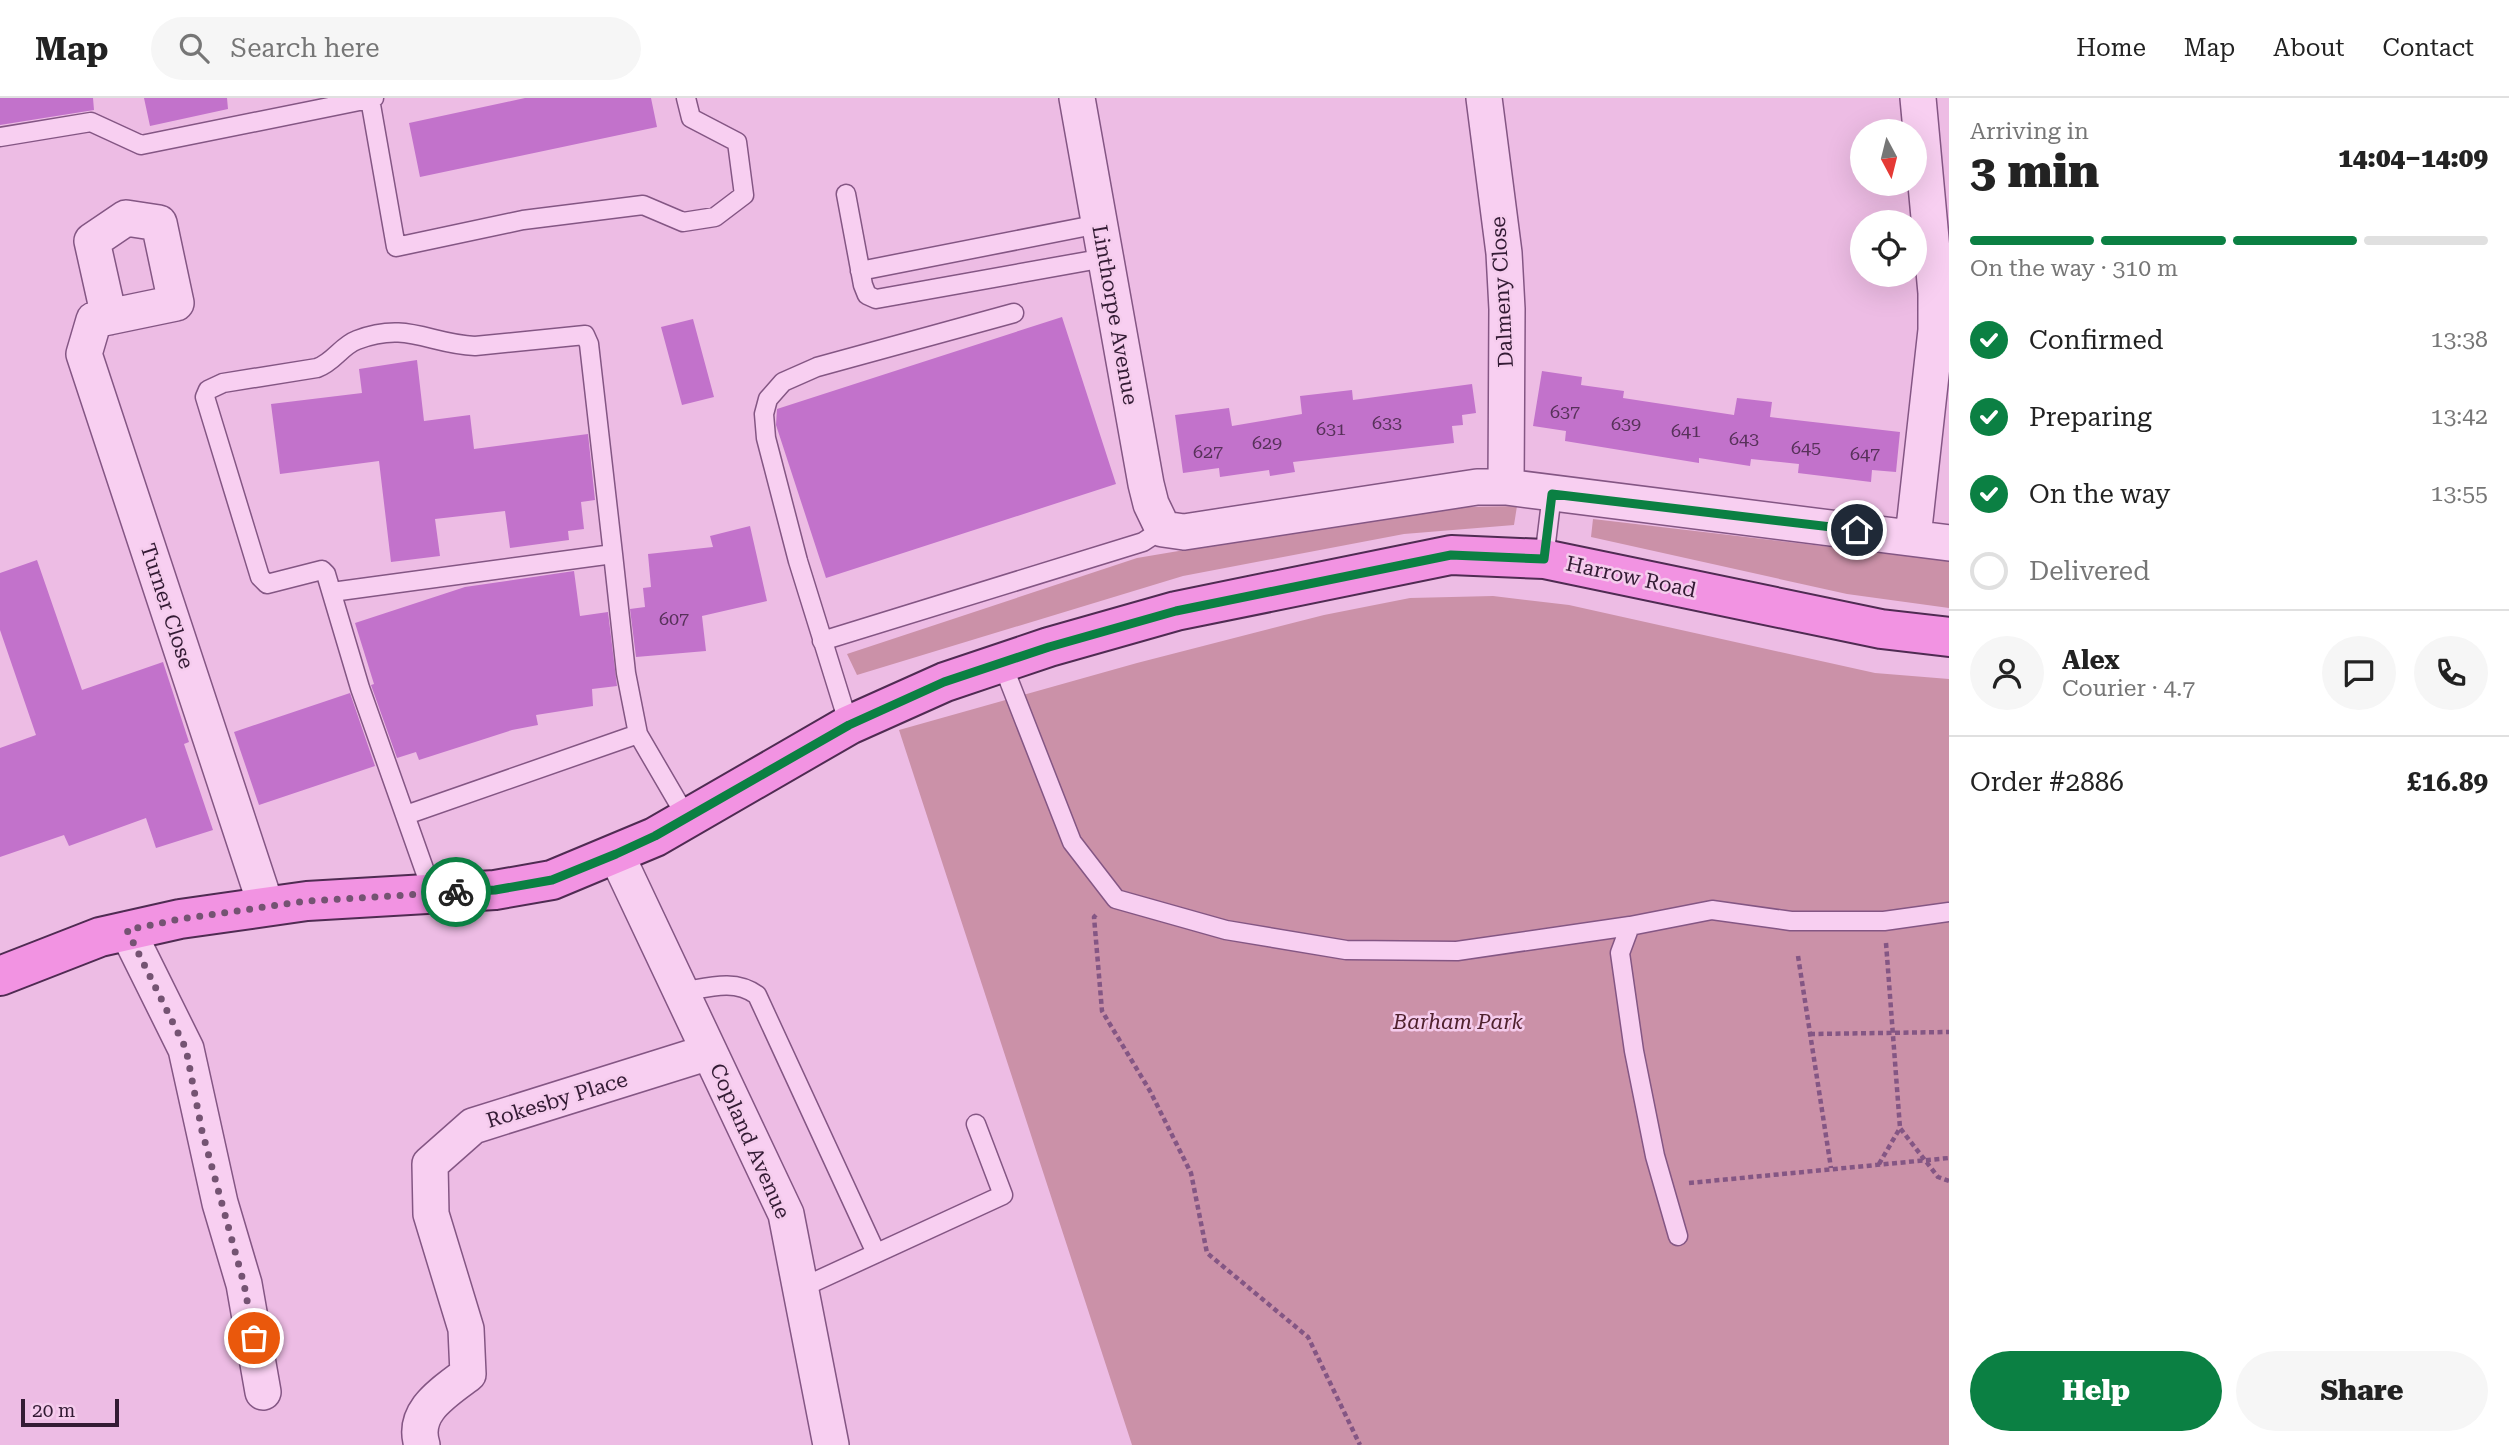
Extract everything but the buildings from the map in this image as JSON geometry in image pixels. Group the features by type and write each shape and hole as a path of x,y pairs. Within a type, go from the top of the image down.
{"main road":[{"name":"Harrow Road","path":"0,976 100,937 127,930 266,906 495,890 552,880 616,854 687,818 849,725 944,682 1049,647 1176,611 1283,587 1451,555 1544,559 1881,629 1949,636"}],"street":[{"name":"Linthorpe Avenue","path":"1077,98 1146,484 1151,505 1163,529"},
{"name":"Dalmeny Close","path":"1484,98 1504,253 1507,309 1506,487"},
{"path":"1913,537 1936,330 1936,293 1918,98"},
{"name":"Turner Close","path":"109,317 94,320 84,355 266,906"},
{"path":"1163,529 1184,532 1477,487 1506,487 1949,543"},
{"name":"Copland Avenue","path":"616,854 786,1214 831,1445"},
{"path":"127,930 186,1049 217,1191 244,1284 263,1392"},
{"name":"Rokesby Place","path":"422,1445 418,1432 429,1404 468,1374 466,1329 431,1214 430,1164 473,1126 709,1052"}],"lane":[{"path":"0,137 91,122 141,145 372,98 396,247 523,220 643,205 683,222 715,217 744,195 737,142 691,118 686,98"},
{"path":"846,194 860,271 867,295 876,299 1102,241"},
{"path":"860,271 1102,241"},
{"path":"849,725 822,641 766,438 764,414 768,399 783,382 817,367 1014,313"},
{"path":"433,894 360,688 326,573 322,570 267,584 260,577 205,397 214,386 317,368 327,365 360,339 401,331 475,346 585,335 589,344 626,673 638,734 687,818"},
{"path":"1544,559 1552,494"},
{"path":"822,641 1143,542 1163,529"},
{"path":"332,592 612,554"},
{"path":"1002,663 1072,842 1116,899 1226,930 1346,950 1457,951 1630,926 1712,910 1791,921 1884,921 1949,912"},
{"path":"406,815 638,734"},
{"path":"1630,926 1620,953 1634,1051 1655,1156 1678,1236"},
{"path":"681,992 733,984 746,987 757,995 876,1254"},
{"path":"801,1288 1003,1195 976,1124"}],"path":[{"path":"1116,899 1094,917 1102,1011 1150,1090 1191,1173 1207,1253 1308,1337 1360,1445"},
{"path":"1879,1165 1900,1128 1884,921"},
{"path":"1798,956 1831,1168"},
{"path":"1810,1034 1949,1032"},
{"path":"1900,1128 1938,1177 1949,1181"},
{"path":"1665,1186 1949,1158"}],"green space":[{"path":"1517,506 1514,525 1404,534 1183,576 857,675 847,654 1137,558 1332,525 1464,507"},
{"path":"1593,519 1949,561 1949,608 1847,594 1591,537"},
{"name":"Barham Park","path":"1493,596 1569,605 1875,673 1949,679 1949,1445 1132,1445 899,730 1137,663 1324,615 1410,598"}],"way so far":[{"path":"254,1338 244,1284 202,1131 186,1049 127,930 180,919 307,901 456,892"}],"route":[{"path":"456,892 495,890 552,880 616,854 655,836 849,725 944,682 1049,647 1176,611 1283,587 1451,555 1544,559 1552,494 1857,530"}]}
